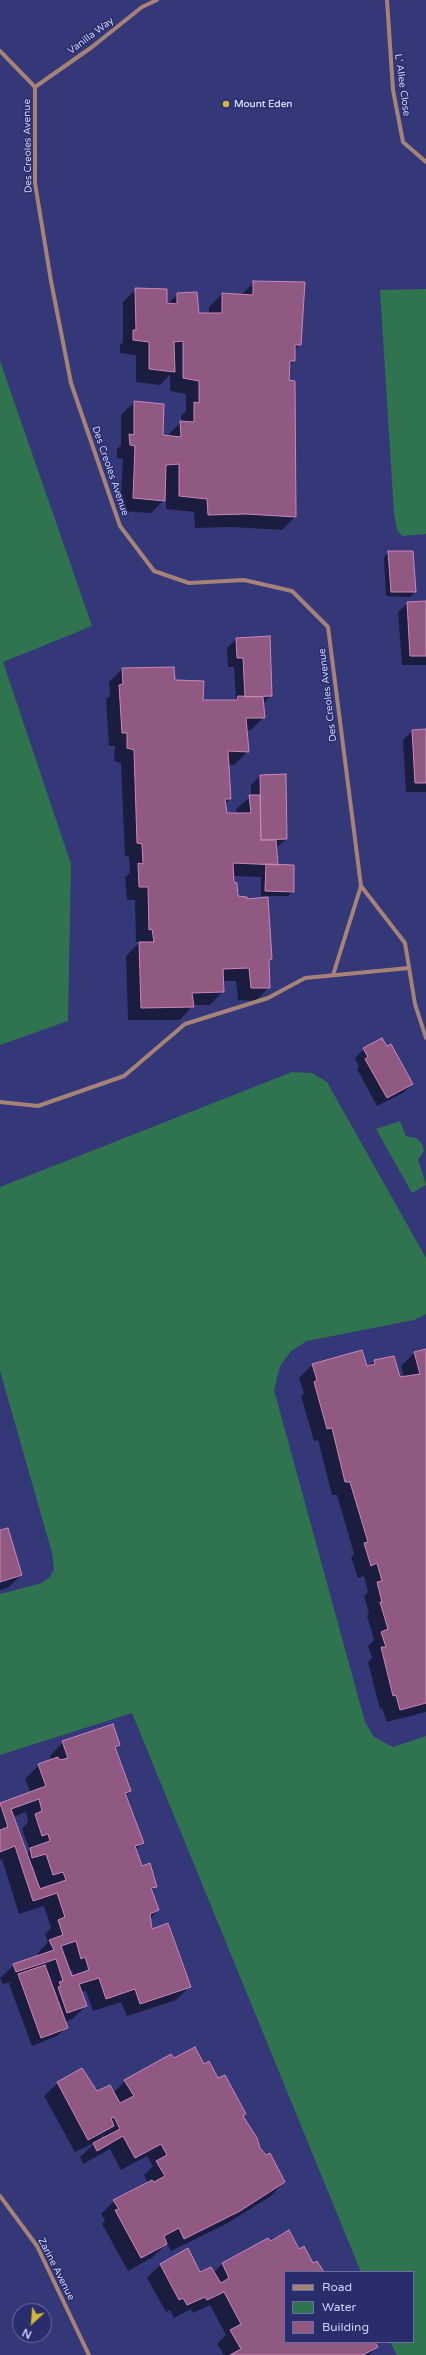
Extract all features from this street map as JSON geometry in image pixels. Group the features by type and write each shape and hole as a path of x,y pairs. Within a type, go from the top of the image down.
{"street":[{"name":"Vanilla Way","path":"35,87 92,47 142,7 157,0"},
{"name":"L' Allee Close","path":"387,0 393,90 403,142 426,162"},
{"name":"Des Creoles Avenue","path":"0,51 35,87 35,183 51,281 71,383 120,526 154,571 189,583 244,580 292,591 328,626 361,886 333,974"},
{"name":"Des Creoles Avenue","path":"361,886 404,943 415,1004 426,1038"},
{"path":"0,1102 38,1106 124,1076 185,1024 268,998 305,978 333,974 409,968"},
{"name":"Zarine Avenue","path":"0,2196 38,2246 89,2355"}],"water":[{"path":"426,289 426,534 402,536 397,530 394,514 380,290"},
{"path":"0,361 92,626 3,662 71,864 68,1021 0,1045"},
{"path":"292,1072 312,1073 327,1082 426,1258 426,1314 414,1320 307,1341 291,1351 280,1366 274,1390 365,1722 374,1737 393,1747 426,1736 426,2355 397,2355 391,2343 414,2343 414,2271 361,2271 132,1713 0,1755 0,1594 42,1583 50,1577 54,1569 52,1553 0,1371 0,1187"},
{"path":"400,1121 406,1136 416,1138 422,1144 424,1151 418,1160 426,1185 412,1193 376,1129"}],"building":[{"path":"253,281 305,282 301,345 295,345 295,361 290,361 289,380 295,381 296,517 246,514 208,515 207,499 179,496 179,464 166,465 165,501 133,498 135,446 130,445 129,434 134,435 134,401 164,404 163,435 181,437 180,421 194,422 194,402 199,403 199,381 183,378 183,341 174,342 175,372 149,369 149,342 133,340 133,330 136,330 135,288 167,289 167,303 177,304 177,293 197,292 199,313 222,313 222,293 253,295"},
{"path":"388,551 413,551 416,592 391,592"},
{"path":"426,601 426,656 410,656 407,602"},
{"path":"270,636 272,696 245,697 243,658 237,658 236,638"},
{"path":"174,667 175,680 204,681 203,700 237,700 238,696 263,697 265,718 246,718 249,752 228,751 231,799 225,799 227,813 251,813 249,795 260,795 261,840 276,840 278,865 233,863 234,882 237,883 238,896 247,897 247,899 268,897 272,959 269,960 270,988 251,988 249,968 223,969 224,992 192,993 194,1007 141,1008 139,942 154,942 152,929 149,930 148,887 139,887 138,863 143,864 142,844 137,843 134,750 127,748 127,733 122,733 119,685 123,684 122,668"},
{"path":"426,729 426,783 415,783 412,730"},
{"path":"286,774 287,839 261,840 260,775"},
{"path":"266,864 294,865 294,892 265,891"},
{"path":"382,1038 387,1046 391,1044 413,1084 387,1098 365,1059 368,1057 363,1048"},
{"path":"426,1349 426,1703 400,1710 396,1695 393,1696 381,1647 386,1647 381,1632 388,1629 380,1602 382,1602 377,1582 382,1581 377,1563 371,1566 364,1543 368,1542 350,1482 345,1482 332,1428 327,1429 314,1382 317,1380 312,1364 362,1350 367,1366 375,1364 374,1360 394,1356 400,1377 420,1374 414,1352"},
{"path":"8,1528 22,1575 0,1582 0,1530"},
{"path":"113,1724 120,1745 115,1747 131,1791 125,1793 144,1843 135,1846 142,1866 150,1863 157,1887 151,1888 159,1910 150,1914 152,1929 168,1923 191,1987 140,2004 135,1989 106,1999 99,1978 79,1984 87,2006 67,2013 58,1987 61,1986 59,1982 63,1981 56,1959 16,1972 13,1964 54,1950 49,1940 63,1935 58,1920 65,1917 57,1893 33,1901 15,1846 0,1852 0,1830 8,1827 0,1803 46,1786 38,1764 58,1757 60,1760 68,1758 62,1741","holes":["39,1799 42,1811 35,1814 42,1836 48,1834 50,1841 30,1848 32,1858 46,1854 53,1875 63,1872 66,1880 40,1889 11,1809","76,1941 81,1959 85,1957 89,1970 72,1976 61,1946"]},
{"path":"45,1965 68,2028 41,2038 18,1974"},
{"path":"195,2047 204,2064 209,2061 218,2078 225,2075 246,2114 243,2116 257,2138 260,2148 266,2155 270,2153 285,2182 240,2211 184,2239 179,2228 164,2236 167,2244 141,2258 115,2210 119,2209 113,2200 152,2180 154,2182 165,2176 156,2161 167,2155 161,2144 135,2158 123,2136 97,2151 93,2143 120,2129 114,2117 111,2118 114,2126 88,2140 57,2082 82,2068 97,2091 110,2085 120,2103 134,2096 124,2080 171,2054 174,2058"},
{"path":"289,2230 299,2249 304,2246 313,2263 317,2261 323,2271 284,2271 284,2343 376,2343 378,2347 363,2355 230,2355 241,2349 230,2330 241,2324 224,2292 207,2300 205,2297 187,2305 183,2298 179,2300 160,2264 188,2248 200,2272 211,2267 221,2283 229,2278 222,2263 268,2238 271,2241"}],"place":[{"name":"Mount Eden","path":"226,104"}]}
